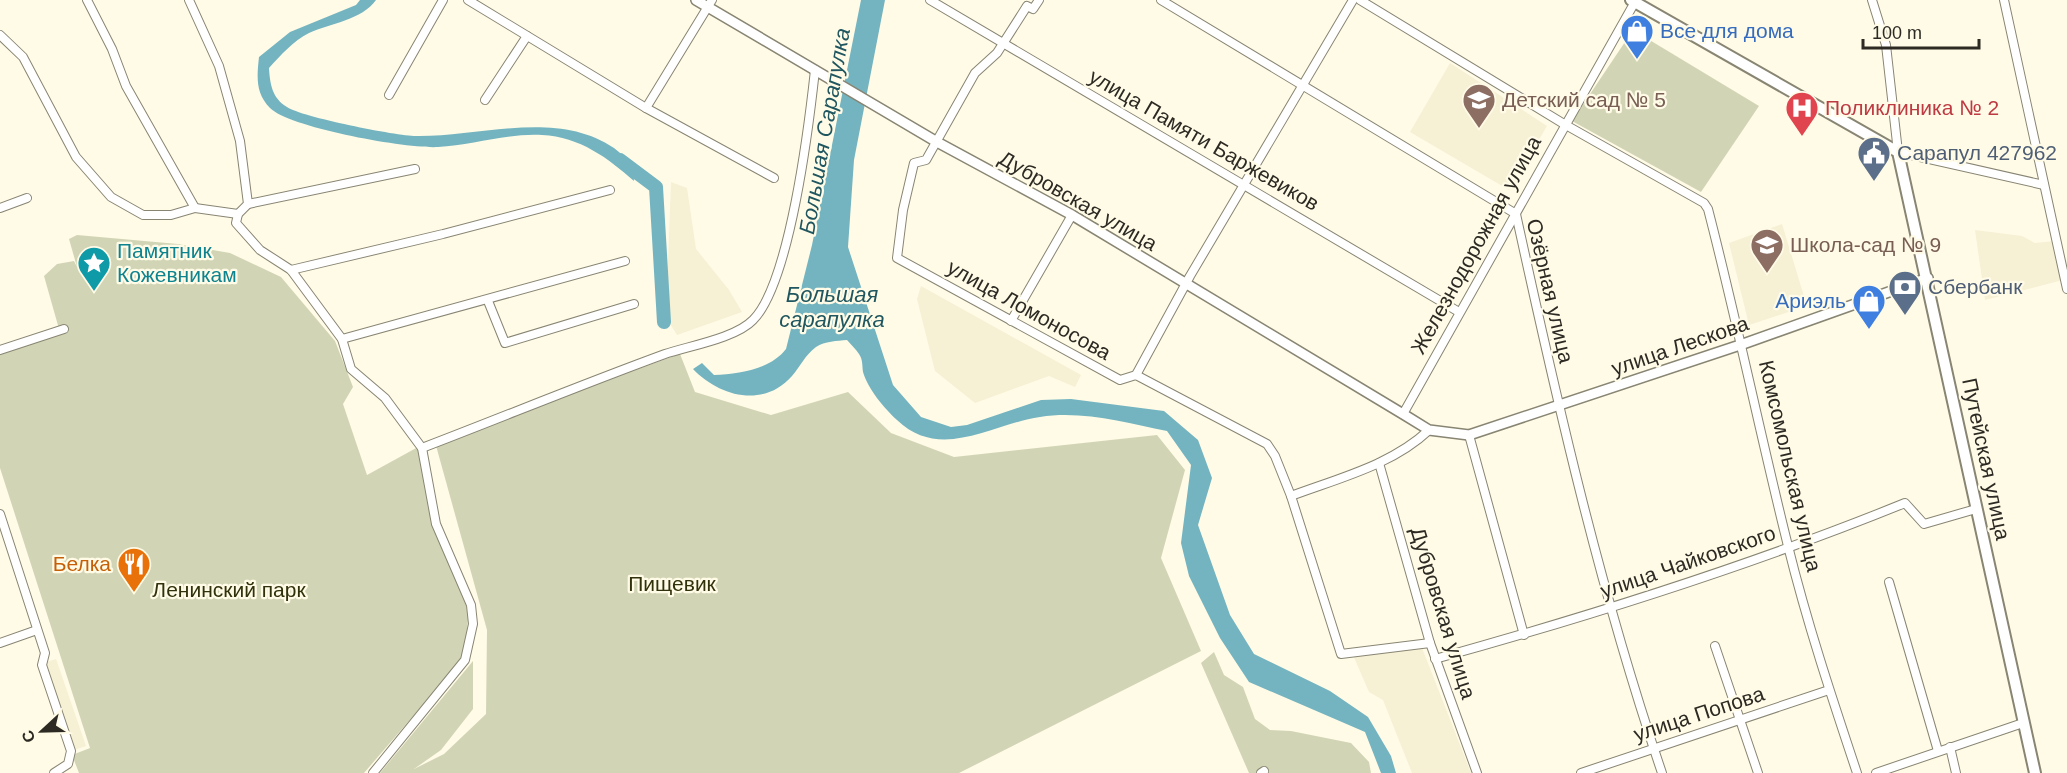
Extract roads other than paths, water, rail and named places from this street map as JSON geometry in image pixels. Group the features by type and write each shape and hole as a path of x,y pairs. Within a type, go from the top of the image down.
{"main road":[{"path":"1634,1 1898,152"},
{"name":"Путейская улица","path":"1898,152 1928,278 1976,509 2035,773"}],"street":[{"path":"87,0 112,49 126,86 195,208"},
{"path":"189,0 219,66 235,119 248,204"},
{"path":"389,95 443,0"},
{"path":"468,0 646,108 774,178"},
{"name":"Дубровская улица","path":"696,0 710,4 815,70 937,142 1072,216 1429,430 1441,433"},
{"name":"улица Памяти Баржевиков","path":"930,0 1459,312"},
{"path":"937,142 975,73 1003,44 1027,6 1033,9 1039,0"},
{"name":"Озёрная улица","path":"1161,0 1516,214 1558,407 1611,608 1662,773"},
{"path":"1136,375 1186,284 1353,0"},
{"name":"Комсомольская улица","path":"1360,0 1564,124 1704,203 1708,209 1743,344 1788,547 1829,690 1857,773"},
{"path":"1872,0 1886,45 1898,152 2044,185"},
{"path":"2004,0 2067,289"},
{"name":"Железнодорожная улица","path":"1403,414 1634,1"},
{"path":"646,108 710,4"},
{"path":"0,35 23,57 76,157 111,197 143,215 171,215 195,208 238,214"},
{"path":"485,100 527,36"},
{"path":"422,448 666,354 736,331 754,320 767,299 782,256 809,134 815,70"},
{"name":"улица Ломоносова","path":"937,142 926,160 914,162 903,210 897,258 1120,380 1136,375 1266,444 1275,456 1292,496 1341,654 1430,643"},
{"path":"373,773 465,660 471,640 471,605 436,524 422,448 386,398 351,369 342,339 291,270 260,250 236,223 238,214 248,204 415,169"},
{"path":"291,270 476,226 610,190"},
{"path":"0,208 27,198"},
{"path":"1011,321 1072,216"},
{"path":"342,339 488,301 625,261"},
{"name":"улица Лескова","path":"1441,433 1469,435 1558,407 1928,278"},
{"path":"488,301 505,343 634,304"},
{"path":"0,350 64,329"},
{"path":"1292,496 1378,463 1414,444 1429,430"},
{"path":"1469,435 1524,635"},
{"name":"Дубровская улица","path":"1378,463 1435,659 1477,773"},
{"name":"улица Чайковского","path":"1435,659 1611,608 1818,538 1905,503 1924,524 1976,509"},
{"path":"0,514 45,653 42,665 71,751 68,764 54,773"},
{"path":"1889,582 1938,751"},
{"path":"0,644 37,630"},
{"path":"1715,646 1758,773"},
{"name":"улица Попова","path":"1581,773 1829,690"},
{"path":"1875,773 2023,723"},
{"path":"1950,747 1956,773"}],"water":[{"path":"360,0 376,0 370,7 354,17 303,36 269,68 273,90 278,99 287,107 329,121 416,136 517,128 543,127 568,130 592,136 614,148 628,162 633,171 634,181 593,150 556,137 516,136 438,147 402,145 324,130 282,116 270,108 259,90 259,57 290,32 356,5"},
{"name":"Большая сарапулка","path":"861,0 885,0 854,160 848,247 893,385 921,417 951,427 967,425 1041,400 1071,399 1164,411 1198,440 1212,478 1198,525 1230,615 1254,654 1330,691 1368,717 1391,756 1396,773 1381,773 1365,732 1249,682 1220,638 1189,576 1181,543 1191,465 1167,431 1104,418 1056,415 1022,421 967,437 931,438 914,432 897,420 882,404 865,378 860,356 847,340 827,342 816,347 792,376 768,393 741,395 728,392 715,386 693,369 702,363 714,375 744,372 763,366 780,356 786,349 812,245"}],"waterway":[{"name":"Большая Сарапулка","path":"620,160 656,187 664,322"}],"place":[{"name":"Все для дома","path":"1637,60"},
{"name":"Детский сад № 5","path":"1479,129"},
{"name":"Поликлиника № 2","path":"1802,137"},
{"name":"Сарапул 427962","path":"1874,182"},
{"name":"Школа-сад № 9","path":"1767,274"},
{"name":"Памятник Кожевникам","path":"94,292"},
{"name":"Сбербанк","path":"1905,316"},
{"name":"Ариэль","path":"1869,330"},
{"name":"Белка","path":"134,593"}],"park label":[{"name":"Пищевик","path":"672,584"},
{"name":"Ленинский парк","path":"229,590"}]}
